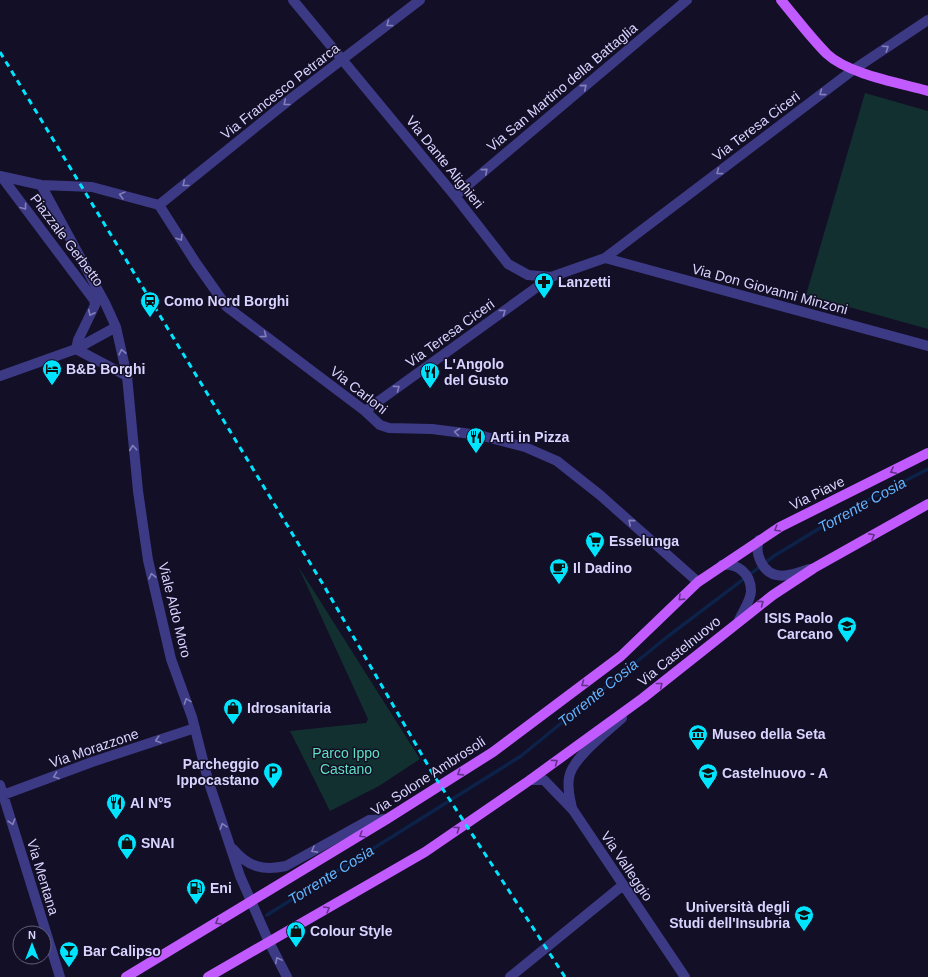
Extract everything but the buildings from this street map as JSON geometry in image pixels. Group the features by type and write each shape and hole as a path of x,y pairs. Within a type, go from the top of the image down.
{"main road":[{"path":"781,0 828,55 853,70 928,91"},
{"name":"Via Piave","path":"722,565 780,527 928,453"},
{"name":"Via Castelnuovo","path":"269,942 425,852 530,780 643,698 739,620 773,595 814,568 928,504"},
{"name":"Via Solone Ambrosoli","path":"126,977 253,907 387,819 493,752 621,656 695,579 722,565"},
{"path":"208,977 269,942"}],"street":[{"name":"Via Dante Alighieri","path":"293,0 455,196 508,264 528,275 551,277 605,258"},
{"name":"Via Francesco Petrarca","path":"159,205 342,59 420,0"},
{"name":"Via San Martino della Battaglia","path":"455,196 686,0"},
{"name":"Via Teresa Ciceri","path":"605,258 853,70 928,20"},
{"path":"0,176 41,185 92,187 159,205"},
{"name":"Piazzale Gerbetto","path":"0,176 94,300 95,305 78,340 76,349"},
{"name":"Piazzale Gerbetto","path":"41,185 106,305 116,327 128,376"},
{"name":"Via Carloni","path":"159,205 196,263 227,307 366,411 380,425 389,428 432,429 479,435 524,447 557,461 600,495 695,579"},
{"name":"Via Don Giovanni Minzoni","path":"605,258 928,346"},
{"name":"Via Teresa Ciceri","path":"366,411 551,277"},
{"path":"0,376 76,349 116,327"},
{"path":"76,349 128,376"},
{"name":"Viale Aldo Moro","path":"128,376 138,491 148,560 171,659 195,728 208,780 229,844 253,907 287,977"},
{"path":"759,540 757,546 758,556 763,567 771,574 790,575 814,568"},
{"path":"722,565 731,564 740,568 748,579 752,592 739,620"},
{"name":"Via Valleggio","path":"573,810 569,788 569,777 572,768 589,748 643,698"},
{"name":"Via Morazzone","path":"1,792 195,728"},
{"name":"Via Valleggio","path":"530,780 544,780 573,810 685,977"},
{"name":"Via Mentana","path":"1,792 60,977"},
{"name":"Viale Aldo Moro","path":"229,844 239,856 252,866 276,869 286,866 368,820 387,819"},
{"path":"510,977 623,885"}],"green space":[{"path":"865,93 928,111 928,329 806,295"},
{"name":"Parco Ippo Castano","path":"298,566 420,759 379,786 330,811 290,731 366,723 368,719"}],"waterway":[{"name":"Torrente Cosia","path":"267,915 521,756 667,637 774,556 856,506 928,469"}],"railway":[{"path":"0,52 324,586 433,774 565,977"}],"place":[{"name":"Lanzetti","path":"544,299"},
{"name":"Como Nord Borghi","path":"150,318"},
{"name":"B&B Borghi","path":"52,386"},
{"name":"L'Angolo del Gusto","path":"430,389"},
{"name":"Arti in Pizza","path":"476,454"},
{"name":"Esselunga","path":"595,558"},
{"name":"Il Dadino","path":"559,585"},
{"name":"ISIS Paolo Carcano","path":"847,643"},
{"name":"Idrosanitaria","path":"233,725"},
{"name":"Museo della Seta","path":"698,751"},
{"name":"Parcheggio Ippocastano","path":"273,789"},
{"name":"Castelnuovo - A","path":"708,790"},
{"name":"Al N°5","path":"116,820"},
{"name":"SNAI","path":"127,860"},
{"name":"Eni","path":"196,905"},
{"name":"Università degli Studi dell'Insubria","path":"804,932"},
{"name":"Colour Style","path":"296,948"},
{"name":"Bar Calipso","path":"69,968"}]}
